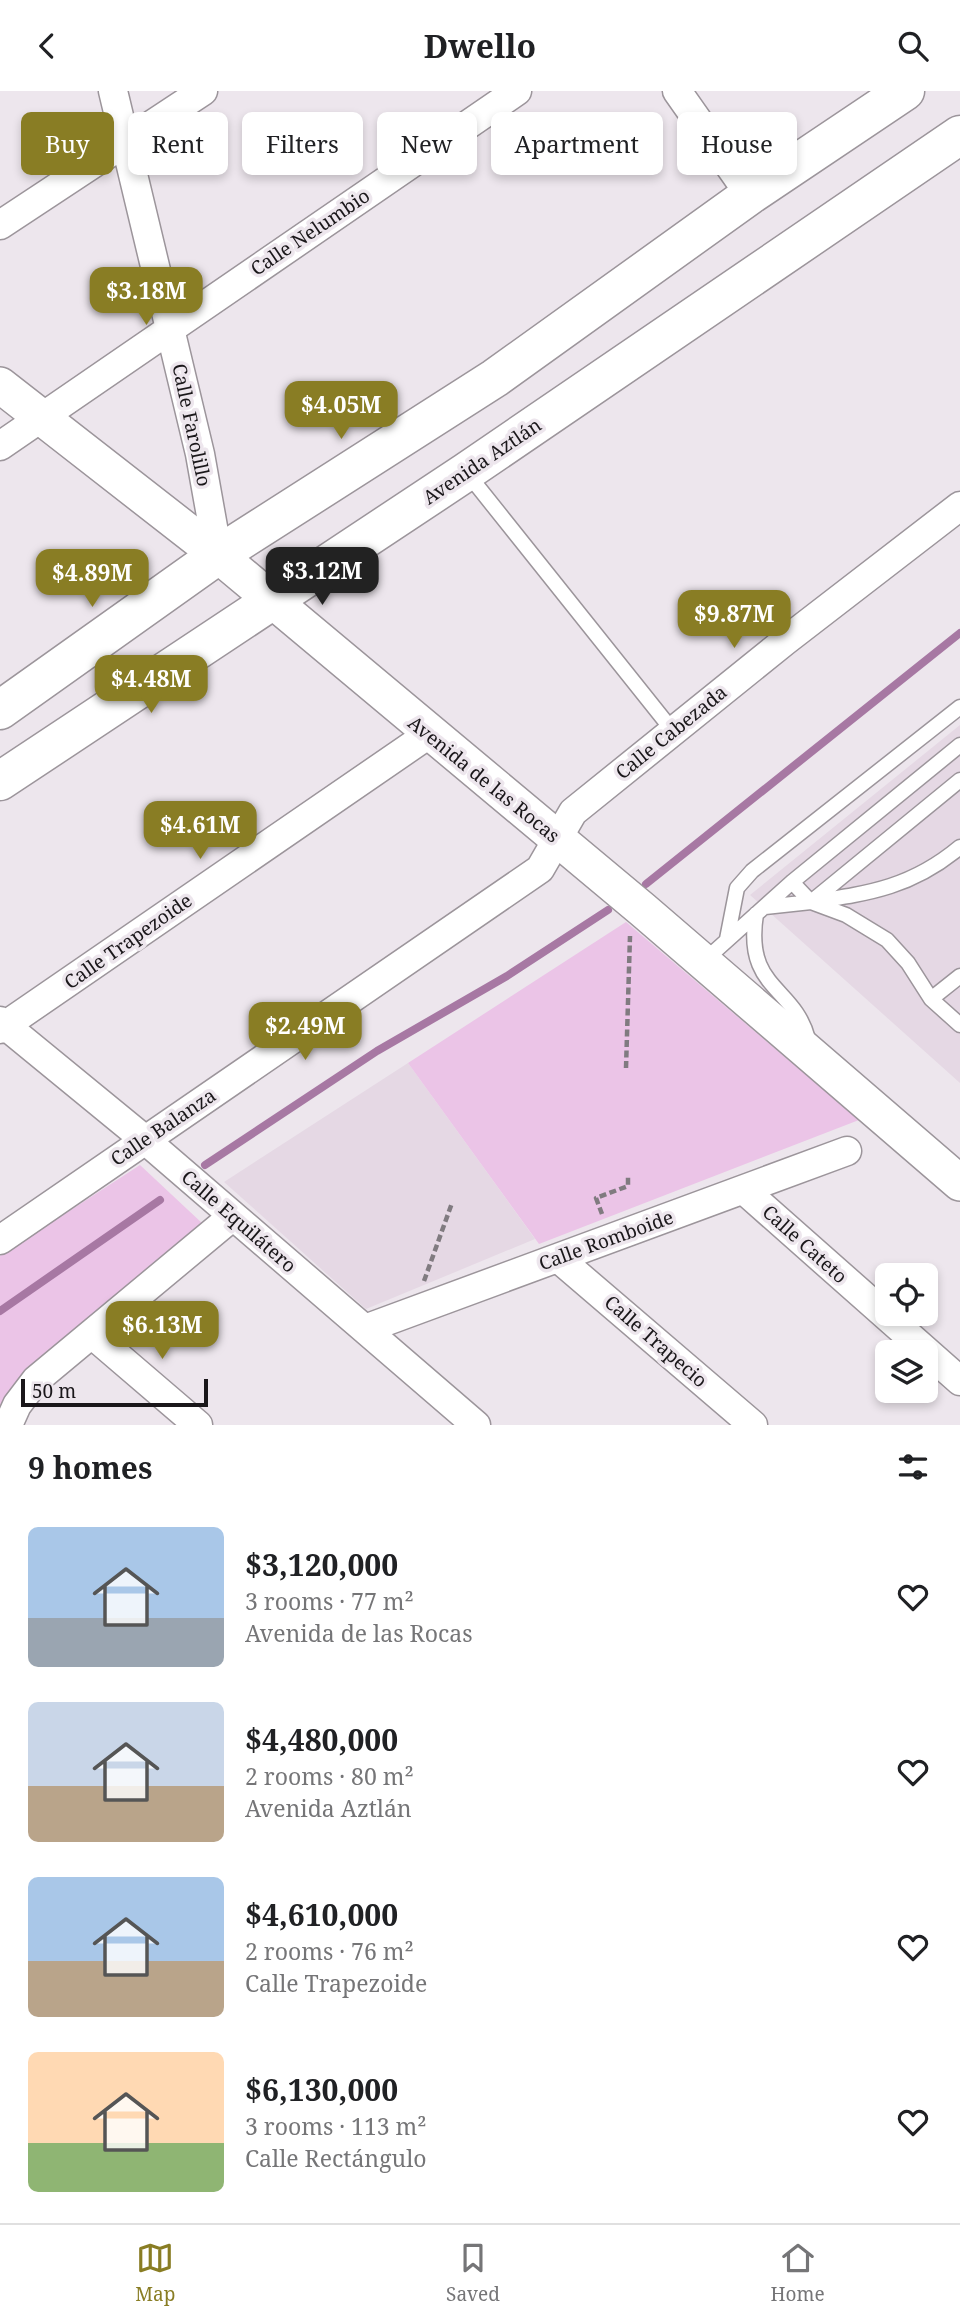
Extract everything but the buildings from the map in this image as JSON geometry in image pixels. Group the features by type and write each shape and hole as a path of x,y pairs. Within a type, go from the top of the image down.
{"main road":[{"path":"0,710 218,555 495,378 750,195 905,91"},
{"name":"Avenida Aztlán","path":"0,781 269,600 466,472 958,140"}],"street":[{"name":"Calle Farolillo","path":"113,91 200,454 218,555"},
{"path":"0,225 203,91"},
{"name":"Calle Nelumbio","path":"0,446 517,91"},
{"path":"677,91 750,195"},
{"name":"Avenida de las Rocas","path":"0,385 40,419 218,555 429,734 642,909 715,950 812,1054 960,1183"},
{"name":"Calle Cabezada","path":"557,838 573,812 960,506"},
{"name":"Calle Trapezoide","path":"2,1025 429,734"},
{"name":"Calle Balanza","path":"0,1240 150,1145 540,869 557,838"},
{"name":"Calle Equilátero","path":"2,1025 150,1145 476,1425"},
{"name":"Calle Romboide","path":"365,1329 847,1151"},
{"name":"Calle Cateto","path":"744,1190 960,1381"},
{"path":"8,1425 17,1405 36,1380 233,1216"},
{"name":"Calle Trapecio","path":"558,1258 753,1425"},
{"path":"93,1335 198,1425"}],"lane":[{"path":"466,472 673,731"},
{"path":"715,950 737,888 752,871 960,707"},
{"path":"715,950 792,882 960,745"},
{"path":"811,902 960,780"},
{"path":"760,910 867,894 905,883 935,868 960,847"},
{"path":"792,882 811,902 846,915 887,940 908,963 931,999 960,1025"},
{"path":"760,910 754,948 758,965 799,1018 812,1054"},
{"path":"931,999 960,976"}],"path":[{"path":"626,1068 630,923 642,909"},
{"path":"611,1239 596,1198 628,1186 628,1175"},
{"path":"413,1311 452,1203"}],"shaded area":[{"path":"960,725 960,1083 750,895"},
{"path":"626,922 859,1120 539,1244 408,1063"},
{"path":"408,1063 535,1239 366,1309 224,1182"},
{"path":"140,1165 203,1224 0,1425 0,1256"}],"waterway":[{"path":"646,884 960,633"},
{"path":"205,1165 377,1051 507,976 608,910"},
{"path":"0,1311 160,1200"}]}
